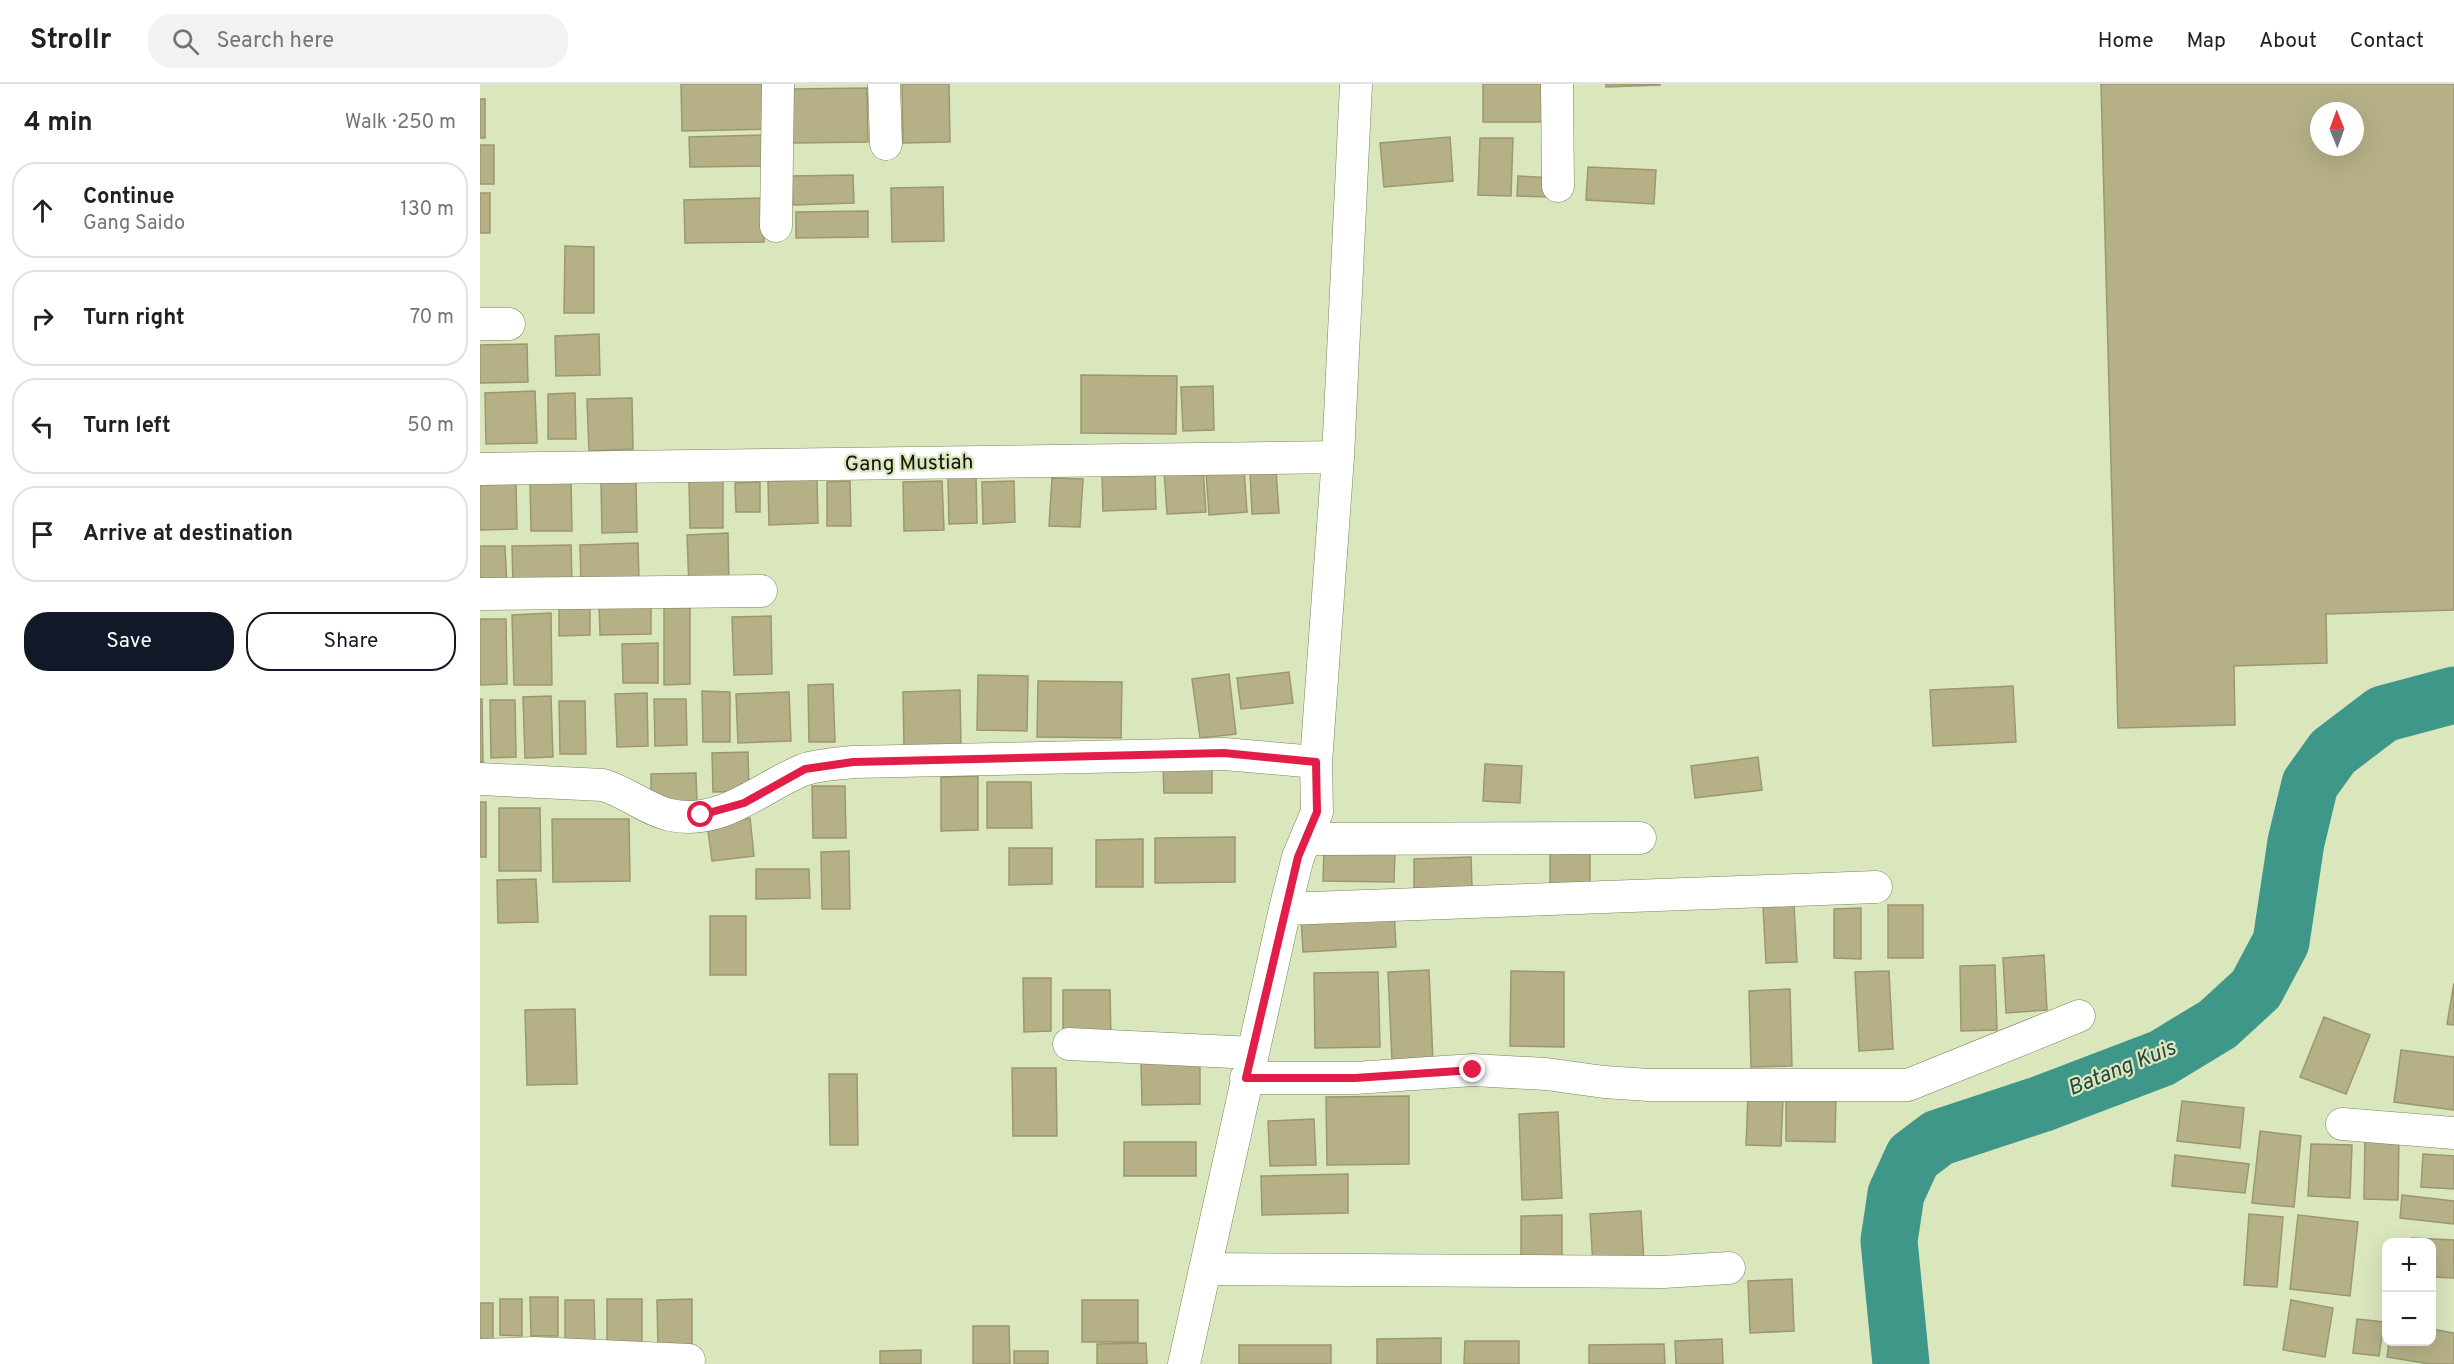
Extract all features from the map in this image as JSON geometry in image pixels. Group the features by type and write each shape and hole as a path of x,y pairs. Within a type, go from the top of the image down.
{"street":[{"path":"776,226 778,84"},
{"path":"884,84 886,144"},
{"path":"1184,1364 1285,909 1306,839 1317,812 1316,762 1338,457 1356,84"},
{"path":"1557,84 1558,186"},
{"name":"Gang Mustiah","path":"480,469 1338,457"},
{"path":"480,594 761,591"},
{"path":"480,779 603,785 621,790 669,815 684,816 715,812 744,803 805,769 853,762 1224,753 1316,762"},
{"path":"1306,839 1640,838"},
{"path":"1285,909 1876,886"},
{"path":"1069,1044 1355,1078 1473,1070 1546,1074 1604,1083 1649,1085 1908,1085 2079,1016"},
{"path":"2342,1124 2454,1133"},
{"path":"1205,1269 1663,1272 1729,1268"},
{"path":"480,1355 534,1359 689,1360"}],"building":[{"path":"681,84 772,84 773,129 682,131"},
{"path":"902,84 949,84 950,142 903,143"},
{"path":"1483,84 1544,84 1545,122 1483,122"},
{"path":"1606,84 1660,84 1660,85 1606,87"},
{"path":"2101,84 2454,84 2454,610 2326,614 2327,663 2234,666 2235,725 2118,728"},
{"path":"867,88 868,142 793,143 792,89"},
{"path":"480,99 485,99 485,138 480,138"},
{"path":"768,135 768,166 690,167 689,137"},
{"path":"1450,137 1453,181 1384,187 1380,143"},
{"path":"1480,138 1513,138 1511,196 1478,195"},
{"path":"480,145 494,145 494,184 480,184"},
{"path":"1588,167 1656,170 1654,204 1586,200"},
{"path":"853,175 854,203 793,205 792,176"},
{"path":"1518,176 1551,178 1549,197 1517,196"},
{"path":"943,187 944,241 892,242 891,188"},
{"path":"480,193 490,193 490,233 480,233"},
{"path":"764,198 764,242 685,243 684,200"},
{"path":"868,211 868,237 796,238 796,212"},
{"path":"565,246 594,247 594,313 564,313"},
{"path":"599,334 600,375 556,376 555,336"},
{"path":"527,344 528,382 480,383 480,345"},
{"path":"1081,375 1177,376 1176,434 1081,433"},
{"path":"1213,386 1214,430 1183,431 1181,387"},
{"path":"535,391 537,443 486,444 485,393"},
{"path":"575,393 576,439 548,439 548,394"},
{"path":"632,398 633,449 589,451 587,399"},
{"path":"1203,468 1206,512 1167,514 1164,470"},
{"path":"1244,469 1247,512 1209,515 1206,472"},
{"path":"1276,470 1279,513 1252,514 1250,471"},
{"path":"1155,472 1156,509 1103,511 1102,474"},
{"path":"976,477 977,523 949,524 948,478"},
{"path":"1052,478 1083,479 1080,527 1049,526"},
{"path":"571,480 572,531 531,531 530,481"},
{"path":"723,480 723,528 690,528 689,481"},
{"path":"817,480 818,523 769,525 768,481"},
{"path":"850,481 851,526 827,526 827,482"},
{"path":"942,481 944,530 904,531 903,482"},
{"path":"1014,481 1015,522 983,524 982,482"},
{"path":"636,482 637,532 602,533 601,483"},
{"path":"760,482 760,512 736,512 735,483"},
{"path":"516,483 517,529 480,530 480,484"},
{"path":"728,533 729,586 689,587 687,535"},
{"path":"638,543 639,581 581,582 580,545"},
{"path":"571,545 572,584 513,585 512,546"},
{"path":"480,546 505,546 507,588 480,588"},
{"path":"664,602 690,602 690,684 664,685"},
{"path":"559,603 590,603 590,635 559,636"},
{"path":"651,603 651,634 600,635 599,604"},
{"path":"551,613 552,685 514,685 512,615"},
{"path":"771,616 772,674 734,675 732,617"},
{"path":"480,619 506,619 507,684 480,685"},
{"path":"658,643 658,683 623,683 622,644"},
{"path":"1289,672 1293,703 1241,709 1237,678"},
{"path":"1229,674 1236,734 1200,738 1192,679"},
{"path":"978,675 1028,676 1027,731 977,730"},
{"path":"1038,681 1122,682 1121,738 1037,737"},
{"path":"833,684 835,742 809,742 808,685"},
{"path":"2013,686 2016,742 1933,746 1930,690"},
{"path":"960,690 961,746 904,747 903,692"},
{"path":"702,691 730,692 730,742 703,742"},
{"path":"789,692 791,741 738,743 736,694"},
{"path":"647,693 648,746 617,747 615,694"},
{"path":"551,696 553,757 525,758 523,697"},
{"path":"480,699 482,699 483,762 480,762"},
{"path":"654,699 686,699 687,745 655,746"},
{"path":"490,700 515,700 516,757 491,758"},
{"path":"559,701 585,701 586,754 560,754"},
{"path":"748,752 749,791 713,792 712,753"},
{"path":"1758,757 1762,790 1695,798 1691,766"},
{"path":"1485,764 1522,766 1520,803 1483,801"},
{"path":"1163,766 1212,766 1212,793 1164,793"},
{"path":"696,773 697,804 651,804 651,774"},
{"path":"978,776 978,830 941,831 941,777"},
{"path":"987,782 1031,782 1032,828 987,828"},
{"path":"812,786 845,786 846,838 813,838"},
{"path":"480,802 486,802 486,857 480,857"},
{"path":"499,808 540,808 541,871 499,871"},
{"path":"750,818 754,856 712,861 707,823"},
{"path":"552,819 629,819 630,881 553,882"},
{"path":"1235,837 1235,882 1155,883 1155,838"},
{"path":"1143,839 1143,887 1096,887 1096,840"},
{"path":"1550,844 1590,844 1590,885 1550,885"},
{"path":"1009,848 1052,848 1052,884 1009,885"},
{"path":"1324,849 1395,850 1394,882 1323,881"},
{"path":"849,851 850,909 822,909 821,852"},
{"path":"1471,857 1472,887 1414,888 1414,859"},
{"path":"756,869 809,869 810,898 756,899"},
{"path":"536,879 538,922 498,923 497,880"},
{"path":"1794,904 1797,962 1766,963 1763,906"},
{"path":"1888,905 1923,905 1923,958 1888,958"},
{"path":"1861,908 1861,959 1834,958 1834,909"},
{"path":"1394,912 1396,947 1303,952 1301,917"},
{"path":"710,916 746,916 746,975 710,975"},
{"path":"2044,955 2047,1010 2006,1013 2003,958"},
{"path":"1995,965 1997,1030 1961,1031 1960,966"},
{"path":"1429,970 1433,1061 1392,1062 1388,972"},
{"path":"1511,971 1564,972 1564,1047 1510,1046"},
{"path":"1889,971 1893,1049 1859,1051 1855,972"},
{"path":"1378,972 1380,1047 1315,1048 1314,973"},
{"path":"1023,978 1051,978 1051,1031 1024,1032"},
{"path":"2454,983 2454,1025 2447,1024"},
{"path":"1790,989 1792,1066 1751,1067 1749,991"},
{"path":"1063,990 1110,990 1111,1040 1063,1040"},
{"path":"575,1009 577,1084 527,1085 525,1010"},
{"path":"2324,1017 2370,1035 2346,1094 2300,1077"},
{"path":"2401,1050 2454,1057 2454,1110 2394,1102"},
{"path":"1141,1062 1200,1062 1200,1104 1142,1105"},
{"path":"1012,1068 1056,1068 1057,1136 1013,1136"},
{"path":"829,1074 857,1074 858,1145 830,1145"},
{"path":"1786,1094 1836,1094 1835,1142 1786,1141"},
{"path":"1409,1096 1409,1164 1327,1165 1326,1097"},
{"path":"1748,1096 1783,1097 1781,1146 1746,1145"},
{"path":"2182,1101 2244,1108 2240,1148 2177,1141"},
{"path":"1558,1112 1562,1198 1522,1200 1519,1114"},
{"path":"1314,1119 1316,1165 1270,1166 1268,1121"},
{"path":"2260,1131 2301,1136 2294,1207 2252,1203"},
{"path":"2365,1136 2399,1136 2398,1200 2364,1199"},
{"path":"1124,1142 1196,1142 1196,1176 1124,1176"},
{"path":"2311,1144 2352,1145 2350,1198 2308,1196"},
{"path":"2423,1154 2454,1156 2454,1189 2421,1187"},
{"path":"2175,1155 2249,1164 2245,1193 2172,1186"},
{"path":"1348,1174 1348,1213 1262,1215 1261,1176"},
{"path":"2402,1195 2454,1201 2454,1224 2400,1218"},
{"path":"1641,1211 1644,1264 1593,1267 1590,1214"},
{"path":"2249,1214 2283,1217 2277,1287 2244,1285"},
{"path":"1562,1215 1562,1263 1521,1263 1521,1216"},
{"path":"2298,1215 2358,1222 2350,1296 2290,1289"},
{"path":"2436,1239 2454,1240 2454,1278 2436,1277"},
{"path":"1792,1279 1794,1331 1750,1333 1748,1281"},
{"path":"530,1297 558,1297 558,1336 531,1336"},
{"path":"500,1299 522,1299 522,1336 500,1335"},
{"path":"607,1299 642,1299 642,1344 607,1344"},
{"path":"692,1299 692,1348 658,1349 657,1300"},
{"path":"565,1300 594,1300 595,1343 565,1343"},
{"path":"1082,1300 1138,1300 1138,1342 1082,1342"},
{"path":"2291,1300 2333,1308 2325,1357 2283,1350"},
{"path":"480,1303 493,1303 493,1342 480,1343"},
{"path":"2357,1319 2382,1322 2379,1356 2353,1353"},
{"path":"973,1326 1009,1326 1010,1364 973,1364"},
{"path":"2436,1330 2454,1333 2454,1364 2430,1364 2387,1357 2388,1346 2436,1346"},
{"path":"1441,1338 1441,1364 1377,1364 1377,1339"},
{"path":"1722,1339 1723,1364 1676,1364 1675,1341"},
{"path":"1465,1341 1519,1341 1519,1364 1464,1364"},
{"path":"1146,1343 1147,1364 1097,1364 1097,1344"},
{"path":"1664,1344 1665,1364 1589,1364 1589,1345"},
{"path":"1239,1345 1331,1345 1331,1364 1239,1364"},
{"path":"921,1350 921,1364 880,1364 880,1351"},
{"path":"1014,1351 1048,1351 1048,1364 1014,1364"}],"waterway":[{"name":"Batang Kuis","path":"1901,1364 1889,1241 1896,1194 1913,1157 1938,1138 2041,1104 2162,1058 2218,1024 2256,989 2281,942 2296,842 2310,784 2333,752 2383,714 2454,695"}],"route":[{"path":"701,815 744,803 805,769 853,762 1224,753 1316,762 1319,798 1317,812 1298,857 1246,1078 1355,1078 1473,1070"}]}
